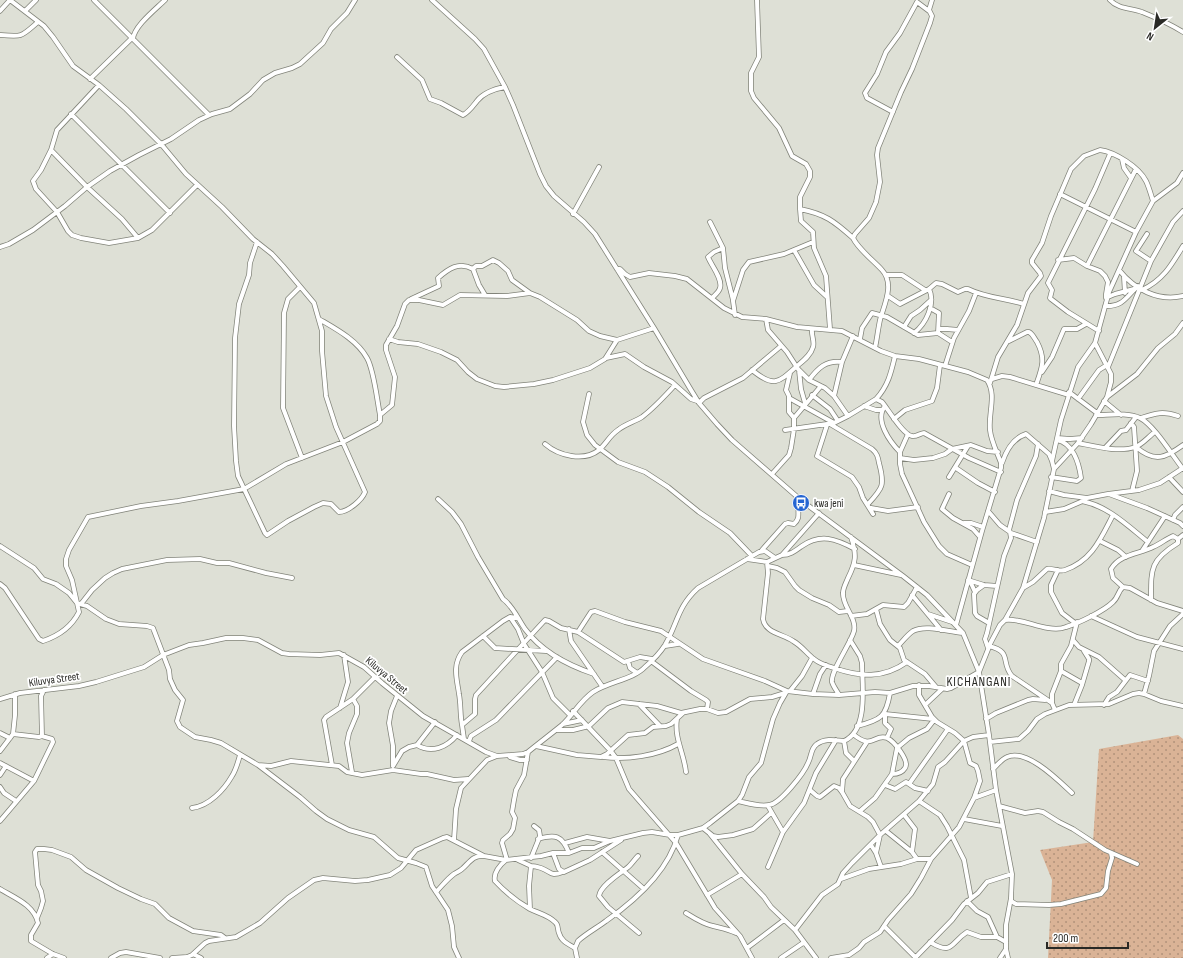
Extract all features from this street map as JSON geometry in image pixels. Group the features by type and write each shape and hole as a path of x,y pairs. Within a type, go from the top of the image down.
{"street":[{"path":"0,12 10,0 48,31 73,66 126,109 161,144 178,165 198,185 257,242 272,254 314,303 322,331 324,389 336,427 364,492 360,500 343,512 339,512 331,504 322,503 288,521 267,535 238,476 234,412 235,338 239,304 249,275 250,263 257,242"},
{"path":"25,11 36,0"},
{"path":"90,79 132,39 135,32 145,20 165,0"},
{"path":"0,247 22,236 65,206 87,187 121,165 161,144 209,115 230,109 250,94 263,80 275,73 300,64 323,43 335,24 347,13 355,0"},
{"path":"432,0 484,49 505,87 543,180 554,196 595,234 698,402 732,440 802,501 927,595 963,633 979,672 996,790 1012,874 1006,925 1006,949 1008,958"},
{"path":"757,0 759,57 751,73 751,91 754,98 779,128 792,156 806,164 809,168 810,177 800,197 801,221 812,232 814,248 826,276 830,329"},
{"path":"929,11 932,0"},
{"path":"1110,0 1118,7 1135,10 1153,16 1183,32"},
{"path":"95,1 209,115"},
{"path":"853,238 875,206 880,182 877,155 878,148 912,69 932,16 929,11 917,2 900,33 886,52 877,74 865,93 867,98 893,112"},
{"path":"0,35 19,36 38,22"},
{"path":"397,57 422,80 430,99 441,103 463,116 487,93 492,90 505,87"},
{"path":"98,85 57,130 51,150 41,170 33,181 36,189 57,212 68,230 72,234 81,238 109,243 138,238 152,230 198,185"},
{"path":"71,114 170,213"},
{"path":"51,150 87,187 122,219 138,238"},
{"path":"955,624 969,580 983,527 1001,472 1001,463 991,436 990,429 992,394 991,381 998,357 1017,325 1030,288 1041,276 1032,263 1032,260 1042,243 1051,216 1071,169 1084,156 1100,150 1131,164 1145,179 1153,201"},
{"path":"1099,331 1068,312 1050,298 1052,292 1048,280 1086,207 1110,154"},
{"path":"1122,159 1124,168 1132,178"},
{"path":"573,214 599,167"},
{"path":"1087,266 1136,169"},
{"path":"1052,461 1069,393 1080,363 1095,343 1106,301 1136,232 1153,201 1177,183 1183,173"},
{"path":"1060,194 1136,232"},
{"path":"800,209 830,219 853,238 886,275 888,296 881,315 875,348"},
{"path":"1078,399 1099,370 1107,366 1151,261 1173,222 1183,210"},
{"path":"710,222 723,248 725,268 735,314"},
{"path":"1147,234 1136,251 1151,261"},
{"path":"733,300 743,270 749,262 771,258 813,242"},
{"path":"1106,301 1125,291 1138,289 1156,283 1164,275 1183,246"},
{"path":"712,298 720,289 720,285 715,268 708,257 714,252 723,248"},
{"path":"794,250 814,285 827,298"},
{"path":"1058,260 1074,258 1087,266 1100,271 1108,280 1106,301"},
{"path":"473,269 476,266 482,266 490,261 496,261 508,271 512,280 530,293 540,297 577,320 594,334 617,340 654,328"},
{"path":"380,415 391,406 393,401 394,377 386,348 389,339 397,326 405,304 420,294 439,286 438,278 450,269 464,265 473,269 479,286 485,295"},
{"path":"617,269 621,270 624,274 630,277 649,273 680,277 691,281 724,308 742,317 766,319 797,327 842,331 875,348 895,356 919,359 968,372 991,381"},
{"path":"1119,270 1124,277 1138,289 1161,297 1170,298 1183,296"},
{"path":"886,275 902,275 931,293 932,299 930,308 922,326 914,333"},
{"path":"1124,277 1125,299"},
{"path":"888,296 900,304 927,290 936,283 939,283 958,292 965,289 1024,304"},
{"path":"300,287 288,299 284,313 283,408 302,458"},
{"path":"1106,301 1117,305 1138,289"},
{"path":"409,300 420,300 443,305 460,295 507,296 530,293"},
{"path":"894,418 905,410 932,401 937,388 942,366 952,342 969,311 976,293"},
{"path":"904,327 911,316 932,299"},
{"path":"930,308 939,314 938,331"},
{"path":"860,339 862,328 873,313 881,315 920,335 947,329 958,330"},
{"path":"0,584 5,588 41,640 47,639 62,631 71,623 79,612 79,603 66,566 66,559 69,550 88,517 244,488 261,480 286,464 321,452 377,424 380,421 380,415 370,364 366,356 351,339 319,319"},
{"path":"766,319 768,330 797,368 809,380 834,396 848,416"},
{"path":"1106,399 1137,374 1163,343 1178,330 1183,323"},
{"path":"1040,374 1052,357 1064,329 1077,329 1086,324"},
{"path":"752,370 767,381 780,380 790,373 797,368 813,347 811,334 812,328"},
{"path":"1178,330 1183,334"},
{"path":"938,331 952,342"},
{"path":"1007,342 1027,332 1031,333 1042,354 1040,374 1036,385"},
{"path":"834,396 842,362 853,336"},
{"path":"389,339 398,342 418,344 441,352 457,360 472,376 495,386 534,384 557,379 590,368 605,359 625,354 644,367 667,379 691,399 698,402"},
{"path":"605,359 617,340"},
{"path":"578,632 588,614 595,611 625,622 656,629 703,659 765,681 787,692 839,695 875,692 890,693 906,687 920,686 942,689 951,688 979,672 988,647 1023,588 1045,512 1054,469 1082,438 1106,399 1112,379 1095,343"},
{"path":"698,402 734,383 781,346"},
{"path":"784,430 830,424 848,416 876,399 888,382 893,369 895,356"},
{"path":"809,380 822,366 832,361 842,362"},
{"path":"797,368 804,404"},
{"path":"790,373 786,390 789,398 789,412 794,418"},
{"path":"991,381 1002,376 1010,377 1069,393 1097,414 1141,418 1160,413 1178,416"},
{"path":"545,444 560,454 576,456 590,455 601,449 613,433 649,411 675,385"},
{"path":"772,474 790,452 794,418 820,386"},
{"path":"589,394 583,422 587,435 601,449 618,462 645,472 668,487 699,512 730,533 752,556"},
{"path":"812,395 830,409 838,421"},
{"path":"789,398 804,404 830,424 872,449 878,456 883,477 882,484 877,494 868,504"},
{"path":"876,399 882,402 908,434 912,436 924,433 963,455 1001,472"},
{"path":"1106,399 1121,415"},
{"path":"864,406 876,410 882,410"},
{"path":"885,406 882,410 882,422 886,434 892,444 900,452"},
{"path":"1105,448 1120,432 1126,430 1136,417"},
{"path":"1049,491 1064,495 1087,498 1147,489 1183,468 1155,432 1141,418"},
{"path":"1131,423 1134,427 1137,471 1132,491"},
{"path":"830,424 817,456 852,477 873,514"},
{"path":"1078,443 1105,448 1123,449 1135,447 1155,432"},
{"path":"908,434 900,452 902,474 924,522 939,546 946,554 972,565"},
{"path":"1001,463 1006,451 1016,440 1024,435 1029,435 1049,454 1054,469"},
{"path":"1057,439 1082,438"},
{"path":"1051,478 1077,481 1080,479 1078,463 1072,450 1064,442 1057,439"},
{"path":"988,647 986,639 989,623 1004,556 1011,538 1010,532 1017,500 1036,456 1038,444"},
{"path":"1135,447 1145,453 1161,458 1171,454 1183,445"},
{"path":"949,477 956,468 968,446"},
{"path":"900,458 924,460 940,456 952,449 968,446 976,446 987,451 1006,451"},
{"path":"956,468 994,492"},
{"path":"1169,477 1183,492"},
{"path":"949,494 942,509 950,516 973,529 980,537"},
{"path":"1108,494 1165,516 1183,526"},
{"path":"1045,512 1064,509 1087,498"},
{"path":"438,499 452,512 461,524 502,598 509,604 531,636 546,651 574,667 594,674"},
{"name":"Kiluvya Street","path":"0,699 15,694 79,686 112,678 144,667 161,656 189,645 232,637 258,640 282,653 320,655 340,653 364,667 397,696 423,716 436,722 486,752 497,756 523,754 536,746 562,724 591,693 602,686 637,673 643,669 665,646 679,612 690,595 709,581 762,550 784,524 794,524 798,517 798,507 802,501"},
{"path":"1082,501 1095,504 1113,515 1148,542"},
{"path":"870,508 888,512 918,507"},
{"path":"1173,520 1175,515 1183,507"},
{"path":"988,511 1000,525 1010,532 1037,542"},
{"path":"782,555 818,513"},
{"path":"1023,588 1033,582 1047,569 1064,570 1083,560 1100,541 1113,515"},
{"path":"1142,552 1165,516"},
{"path":"962,523 971,523 983,527"},
{"path":"1151,600 1151,578 1154,568 1162,554 1178,543 1178,539 1183,535"},
{"path":"1178,539 1173,536 1142,552 1126,557 1114,564 1111,572 1114,580 1123,587 1130,588 1163,606 1183,611"},
{"path":"839,695 832,680 853,633 854,625 843,592 854,566 856,557 851,537"},
{"path":"855,549 835,540 820,538 808,542 790,554 775,558 768,564 764,605 764,624 770,630 787,637 798,644 812,658 836,669 862,676 891,671 907,662"},
{"path":"1100,541 1113,546 1126,557"},
{"path":"0,546 34,568 43,579 56,584 69,593 79,603 112,622 153,628 161,656 166,663 175,690 183,700 177,718 177,724 195,737 221,743 258,765 320,814 349,830 374,837 394,856 426,867 430,881 448,910 452,926 454,948 459,958"},
{"path":"762,550 775,558"},
{"path":"79,603 105,578 113,573 122,569 167,560 200,559 217,563 229,563 266,574 292,578"},
{"path":"746,559 768,564 785,572 794,586 812,598 829,605 839,612 848,610"},
{"path":"854,566 903,576"},
{"path":"1058,570 1050,585 1051,592 1062,613 1076,623"},
{"path":"969,580 997,586"},
{"path":"969,580 975,592 976,615 989,623"},
{"path":"975,592 984,584"},
{"path":"851,616 867,614 883,606 904,607 917,587"},
{"path":"1005,620 1018,620 1040,626 1057,628 1067,627 1091,616 1114,601 1123,587"},
{"path":"912,595 941,630"},
{"path":"876,609 882,628 890,640 901,650 904,660 925,674 936,687"},
{"path":"927,614 955,624"},
{"path":"1144,694 1154,651 1170,626 1183,614"},
{"path":"1091,616 1126,633 1158,643 1183,648"},
{"path":"518,618 510,617 492,628 462,652 456,664 460,716 466,740 496,720 557,657"},
{"path":"510,617 518,629 524,644 542,672 553,698 582,720 610,750 616,758 629,788 676,843 715,908 737,933 752,958"},
{"path":"462,725 476,714 476,695 547,620 561,628 578,632 626,662 640,657 653,659 658,666 691,691 706,700 708,702 707,709"},
{"path":"1055,710 1052,703 1052,694 1061,672 1061,664 1073,640 1076,623"},
{"path":"898,646 910,634 921,628 963,633"},
{"path":"569,629 571,641 602,686"},
{"path":"483,636 494,647 546,651"},
{"path":"738,801 768,806 777,802 801,774 809,762 811,749 816,744 823,741 844,741 853,734 863,707 860,656 850,640"},
{"path":"1073,640 1079,647 1099,657 1125,680"},
{"path":"665,646 678,644"},
{"path":"988,647 996,648 1004,654 1008,672 1047,701"},
{"path":"1074,705 1089,661 1084,650"},
{"path":"340,708 348,682 344,655"},
{"path":"436,892 445,881 460,871 477,856 507,860 531,858 552,853 569,853 582,848 594,848 610,841 643,833 652,832 670,836 702,828 738,801 745,790 750,777 761,763 773,720 787,692 802,676 812,658"},
{"path":"653,659 658,666"},
{"path":"628,661 630,668 637,673"},
{"path":"813,694 820,674 826,665"},
{"path":"1061,672 1079,681 1082,685"},
{"path":"1104,705 1109,697 1117,692 1128,676 1132,675 1148,681"},
{"path":"332,765 324,720 353,698 375,677"},
{"path":"920,686 919,695 934,720"},
{"path":"925,705 942,689"},
{"path":"42,736 41,696 44,690"},
{"path":"555,730 573,730 588,726 608,708 615,704 628,702 666,708 683,713 707,709 722,713 750,699 772,697 787,692"},
{"path":"887,738 891,728 885,723 885,714 890,693"},
{"path":"0,751 13,734 15,694"},
{"path":"990,742 1019,739 1037,720 1045,714 1062,707 1074,705 1104,705 1133,694 1144,694 1161,701 1183,706"},
{"path":"393,768 393,746 388,723 397,696"},
{"path":"352,772 347,743 349,733 357,714 357,706 353,698"},
{"path":"986,719 996,713 1028,700 1040,699 1052,703"},
{"path":"639,704 660,726"},
{"path":"678,712 676,730 678,744 685,764 686,772"},
{"path":"601,757 628,735 642,734 653,727 666,726 683,713"},
{"path":"857,726 872,722 881,718 885,714"},
{"path":"831,958 845,957 880,932 922,878 930,859 959,828 974,798 979,784 978,771 976,766 970,763 964,741 948,729 934,720 885,714"},
{"path":"562,724 582,720"},
{"path":"860,811 871,803 892,774 897,748 909,738 927,729 934,720"},
{"path":"393,768 399,755 405,748 417,745 436,722"},
{"path":"909,784 948,729"},
{"path":"0,733 10,738"},
{"path":"0,822 34,781 53,742 52,739 42,736 39,737 13,734"},
{"path":"853,734 860,740 867,742 880,738 887,738 897,748 905,758 907,766 900,773 892,774"},
{"path":"417,745 424,749 434,750 450,743 457,735"},
{"path":"795,930 822,895 838,884 844,872 880,835 904,816 928,792 933,784 938,767 948,760 964,741 973,737 989,735"},
{"path":"768,867 783,832 802,808 816,773 836,740"},
{"path":"844,741 846,753 854,761"},
{"path":"842,792 843,779 867,742"},
{"path":"536,746 577,756 616,758 653,754 678,744"},
{"path":"486,752 487,760"},
{"path":"507,860 502,843 513,829 515,818 512,812 514,800 516,790 524,775 528,752"},
{"path":"192,808 203,806 208,803 223,788 232,776 240,755"},
{"path":"454,840 456,810 461,788 487,760 497,756"},
{"path":"507,756 520,760 527,760"},
{"path":"993,769 1007,757 1020,756 1041,766 1072,793"},
{"path":"258,765 271,766 291,761 341,766 345,771 362,775 393,768 454,780 468,779"},
{"path":"0,763 34,781"},
{"path":"0,775 6,766"},
{"path":"885,785 895,789 904,782 915,788 928,792"},
{"path":"810,790 816,796 820,797 834,786 839,788 850,806 860,811 873,822 880,835 876,853"},
{"path":"0,787 4,793 16,802"},
{"path":"974,798 996,790"},
{"path":"919,801 940,815 964,860 969,900 977,911 990,919 992,929 997,937 1006,942"},
{"path":"768,806 783,832"},
{"path":"999,806 1025,813 1038,810 1043,812 1111,853 1137,864"},
{"path":"0,811 5,816"},
{"path":"710,834 718,837 753,829 771,813"},
{"path":"904,816 916,831 913,839 912,852"},
{"path":"964,819 1002,826"},
{"path":"531,858 540,832 534,826"},
{"path":"702,828 710,834 742,874 795,930 803,943 816,958"},
{"path":"886,831 912,852 917,859"},
{"path":"577,958 575,948 580,939 616,914 659,873 676,843 678,835"},
{"path":"538,840 548,837 555,837 565,843 569,853"},
{"path":"172,958 187,957 193,954 206,942 236,936 260,923 292,895 314,880 323,878 368,880 390,875 400,868 416,850 435,840 448,838 484,856"},
{"path":"565,843 588,838 610,841"},
{"path":"516,859 531,866 540,867 551,874 558,874 583,864 623,839"},
{"path":"871,844 881,867"},
{"path":"64,958 53,954 31,941 31,935 38,923 37,918 42,901 41,891 38,885 35,852 37,849 44,848 71,857 86,870 118,888 141,899 152,902 169,918 194,931 221,935 225,938"},
{"path":"602,852 644,888"},
{"path":"552,853 559,868 564,872"},
{"path":"1010,898 1011,901 1016,904 1048,905 1061,904 1102,894 1106,888 1108,871 1112,858 1111,853"},
{"path":"638,856 627,868 599,892 599,896 603,902 639,933"},
{"path":"841,879 870,869 901,864 917,859 930,859"},
{"path":"507,860 497,871 495,881 530,909 555,921 558,925 560,937 567,944 575,948"},
{"path":"530,909 529,886 531,866"},
{"path":"707,894 742,874"},
{"path":"884,926 915,958 969,900 990,880 1012,874"},
{"path":"0,889 24,903 37,918"},
{"path":"686,913 701,922 737,933"},
{"path":"747,948 784,920"},
{"path":"930,942 937,947 944,949 951,946 966,932 981,937 997,937"},
{"path":"781,958 803,943"},
{"path":"1000,958 1006,949"},
{"path":"111,958 120,953 160,958"},
{"path":"47,958 53,954"},
{"path":"193,954 201,958"},
{"path":"135,955 140,958"}],"shaded area":[{"path":"1178,735 1183,739 1183,958 1048,958 1052,880 1040,850 1093,842 1099,749"}],"place":[{"name":"kwa jeni","path":"801,503"}],"district":[{"name":"KICHANGANI","path":"979,681"}]}
